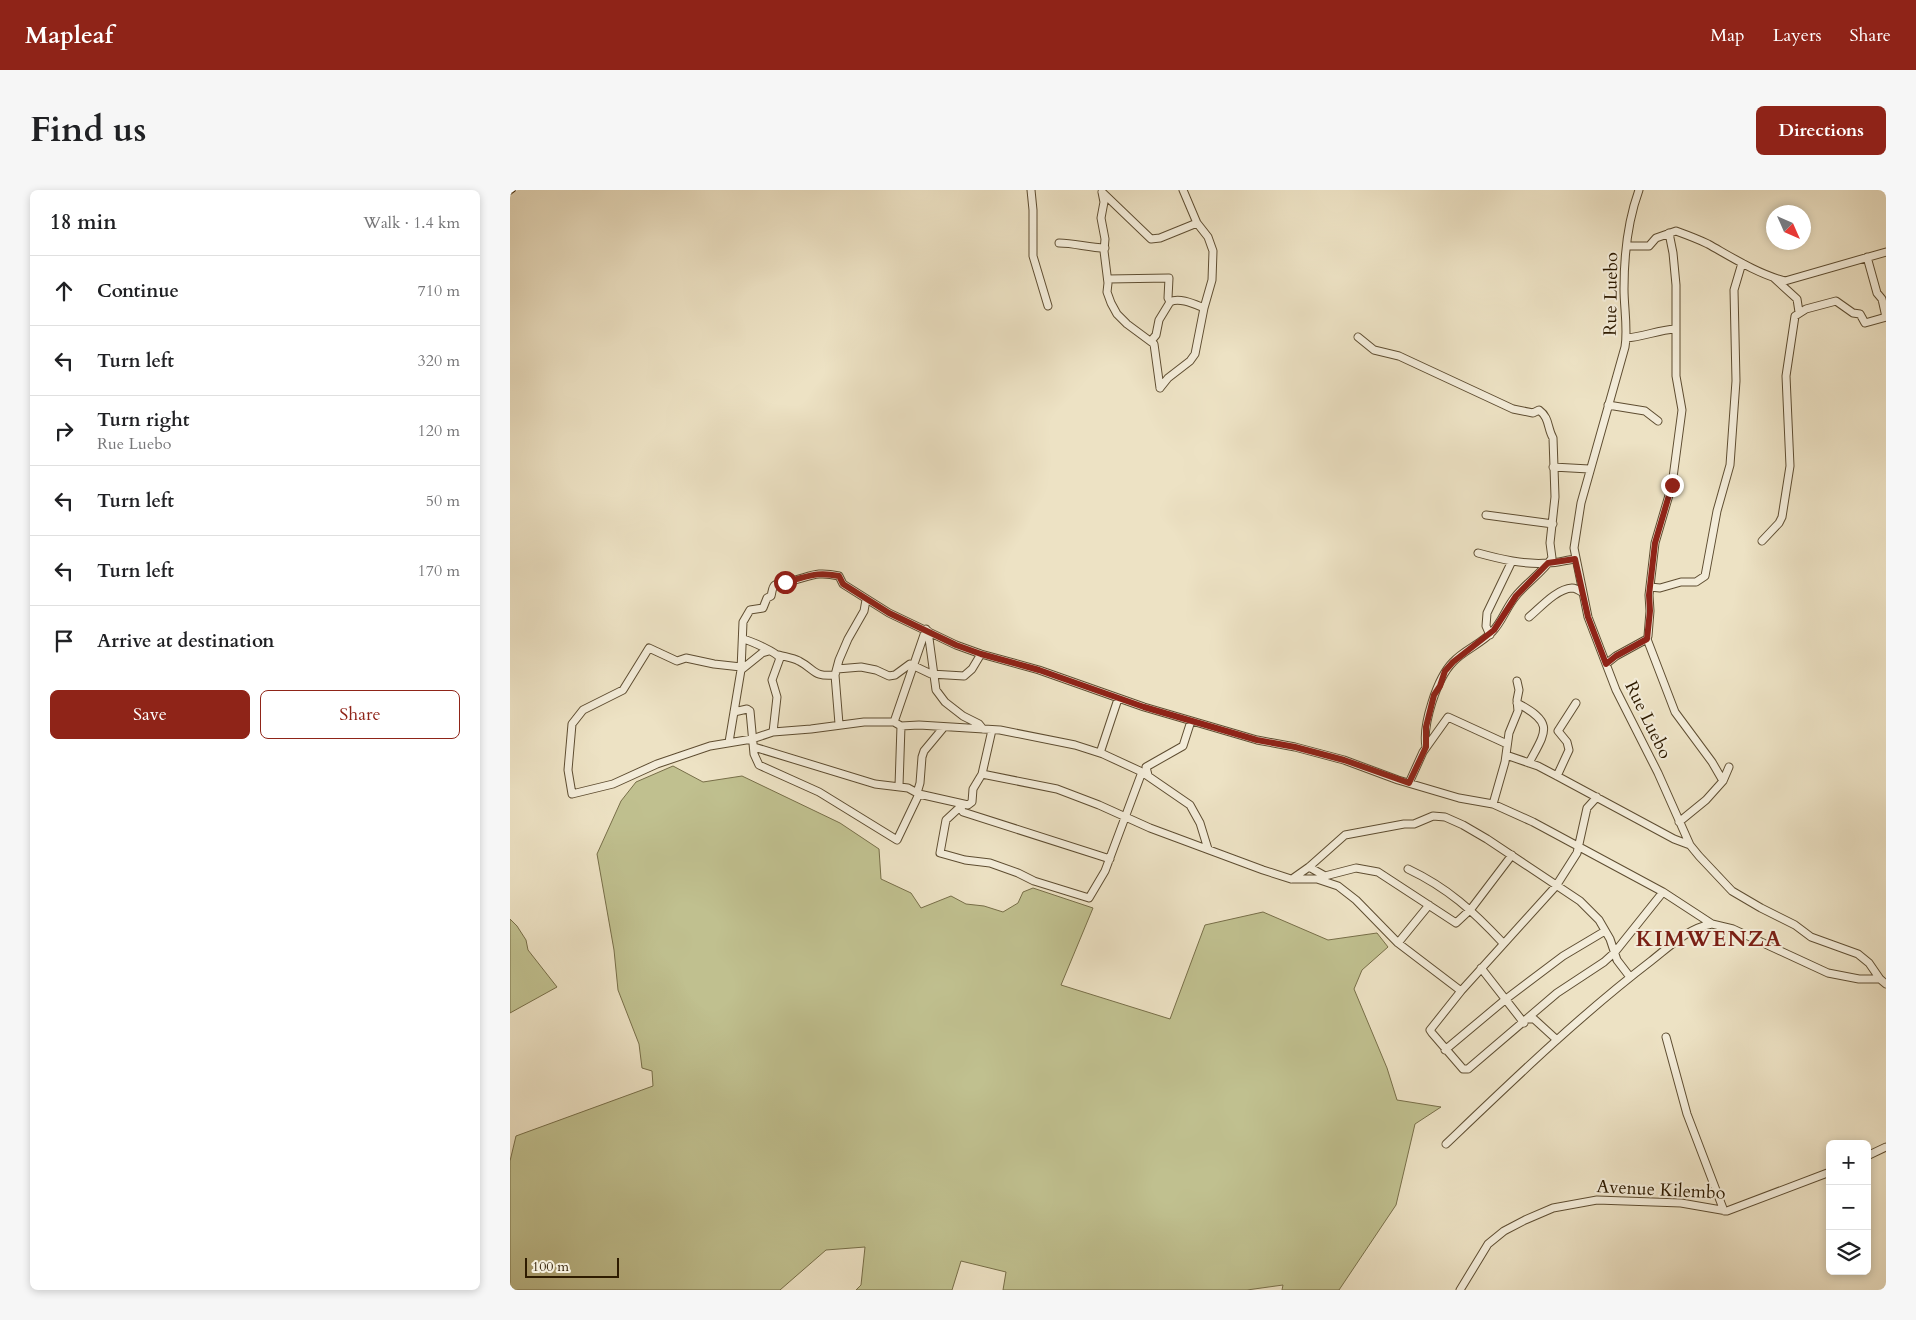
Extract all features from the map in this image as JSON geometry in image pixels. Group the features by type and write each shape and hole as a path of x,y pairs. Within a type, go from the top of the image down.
{"street":[{"path":"1031,190 1033,256 1048,306"},
{"path":"1104,192 1101,218 1105,238 1107,292 1118,314 1127,324 1151,341 1155,348 1160,388 1168,378 1190,361 1195,354 1204,308 1212,283 1214,259 1208,237 1197,223 1183,190"},
{"name":"Rue Luebo","path":"1639,190 1630,222 1627,246 1624,288 1626,338 1577,518 1575,559 1588,617 1616,690 1658,773 1690,845 1732,891 1795,925 1811,937 1858,954 1869,963 1883,981"},
{"path":"1104,192 1152,239 1160,238 1197,223"},
{"path":"1627,246 1649,246 1656,238 1676,230 1706,243 1742,263 1785,281 1886,252"},
{"path":"1669,233 1675,269 1676,376 1682,410 1672,485 1655,543 1647,639 1675,712 1712,762 1723,781"},
{"path":"1059,243 1105,248"},
{"path":"1762,541 1782,517 1789,480 1790,443 1786,376 1794,319 1799,312 1836,301 1853,313 1860,314 1865,323 1886,317 1882,299 1877,293 1867,258"},
{"path":"1650,588 1660,588 1681,582 1696,582 1705,576 1717,510 1730,465 1736,381 1734,290 1742,263"},
{"path":"1774,277 1797,299 1799,312"},
{"path":"1108,279 1129,278 1142,280 1168,278 1170,279 1168,298 1170,302"},
{"path":"1151,341 1155,336 1159,320 1173,300 1184,301 1204,308"},
{"path":"1626,338 1646,336 1660,330 1675,329"},
{"path":"1358,337 1374,350 1399,356 1514,409 1533,413 1540,410 1550,424 1549,432 1553,438 1553,524 1550,543 1552,558 1516,596 1498,626 1453,662 1445,671 1440,686 1434,695 1426,727 1426,747"},
{"path":"1608,405 1645,412 1658,421"},
{"path":"1553,467 1590,469"},
{"path":"1486,515 1553,524"},
{"path":"1478,553 1512,561 1548,563 1575,559"},
{"path":"1490,634 1486,626 1487,613 1512,561"},
{"path":"729,742 741,669 743,622 749,611 763,608 767,598 771,596 777,584 808,575 824,573 839,576 843,584 889,613 956,645 981,654 1039,670 1118,699 1191,721 1257,740 1295,747 1344,760 1459,798 1492,804 1532,822 1663,892 1712,924 1733,929 1828,973 1883,981"},
{"path":"1529,618 1552,598 1564,591 1572,588 1583,593"},
{"path":"839,724 836,672 851,633 864,611 866,600"},
{"path":"898,786 898,724 913,664 927,630"},
{"path":"927,630 936,690 944,702 963,716 979,724 983,729"},
{"path":"742,639 756,643 779,655 799,660 816,674 825,676 861,667 876,670 888,676 895,675 907,665 913,664 934,674 964,676 972,669 981,654"},
{"path":"1606,664 1616,656 1647,639"},
{"path":"769,651 762,653 741,669 686,658 677,661 649,648 623,690 583,710 572,724 568,770 572,794 613,784 683,754 710,746 752,739 773,732 864,722 983,729 1039,737 1100,753 1145,774 1190,805 1200,822 1208,849"},
{"path":"773,732 777,697 772,680 780,658 779,655"},
{"path":"1492,804 1506,755 1509,733 1518,710 1519,690 1517,681"},
{"path":"1100,753 1118,699"},
{"path":"1517,703 1533,712 1545,728 1544,735 1529,763"},
{"path":"1557,776 1569,750 1567,742 1558,731 1576,703"},
{"path":"734,712 747,709 750,711 754,754 759,765 818,792 897,840 918,793 922,756 944,727"},
{"path":"1409,783 1426,747 1447,718 1450,717 1507,744"},
{"path":"961,805 946,820 940,853 964,860 990,863 1034,881 1089,898 1106,871 1126,817 1145,774 1146,767 1183,746 1191,721"},
{"path":"1426,727 1431,730 1440,726"},
{"path":"754,747 875,784 908,788 918,793 961,805 972,802 973,789 982,774 992,730"},
{"path":"1506,755 1557,776 1674,839 1690,845"},
{"path":"1679,822 1700,806 1723,781 1729,767"},
{"path":"982,774 1057,789 1150,828 1242,863 1291,879 1317,879 1338,886 1356,900 1398,943 1460,991"},
{"path":"1597,797 1587,808 1577,853 1556,886 1460,991 1430,1030 1445,1050 1466,1070 1557,993 1599,966 1615,952 1663,892"},
{"path":"961,805 963,812 1110,859"},
{"path":"1291,879 1309,867 1345,835 1404,824 1414,824 1433,816 1445,817 1463,825 1512,855 1580,901 1595,916 1605,931 1610,939 1617,960 1630,977"},
{"path":"1309,867 1325,876 1356,868 1378,872 1456,923 1471,909 1512,855"},
{"path":"1408,869 1426,878 1471,909 1503,942"},
{"path":"1398,943 1430,905"},
{"path":"1446,1144 1557,1040 1630,977 1693,930 1712,924"},
{"path":"1445,1050 1506,999 1563,956 1605,931"},
{"path":"1610,939 1622,942"},
{"path":"1481,968 1526,1021"},
{"path":"1526,1021 1534,1019 1557,1040"},
{"path":"1666,1036 1687,1114 1724,1212"},
{"path":"1871,1154 1886,1147"},
{"name":"Avenue Kilembo","path":"1460,1290 1488,1244 1504,1231 1553,1208 1597,1200 1681,1203 1724,1212 1826,1174"}],"green space":[{"path":"673,766 703,782 742,776 840,823 879,849 881,879 911,893 921,908 951,896 966,904 984,906 1003,912 1018,903 1023,892 1033,888 1093,908 1061,985 1170,1019 1205,925 1263,912 1328,940 1377,933 1388,947 1362,970 1354,989 1387,1068 1397,1100 1441,1107 1415,1124 1396,1205 1339,1290 1282,1290 1283,1285 1247,1290 1003,1290 1006,1272 961,1261 952,1290 856,1290 861,1285 865,1247 826,1250 780,1290 510,1290 510,1161 516,1136 653,1086 652,1071 642,1068 639,1044 618,990 614,950 597,854 621,801 636,782"},
{"path":"510,919 526,940 528,950 557,987 510,1013"}],"railway":[{"path":"510,193 514,190"}],"district":[{"name":"KIMWENZA","path":"1709,939"}],"route":[{"path":"785,582 808,575 824,573 839,576 843,584 866,600 956,645 1039,670 1144,707 1257,740 1295,747 1344,760 1409,783 1426,747 1424,736 1426,727 1435,692 1440,686 1441,678 1445,671 1462,654 1498,626 1512,601 1548,563 1575,559 1584,605 1606,664 1622,652 1647,639 1650,611 1649,595 1655,543 1672,485"}]}
